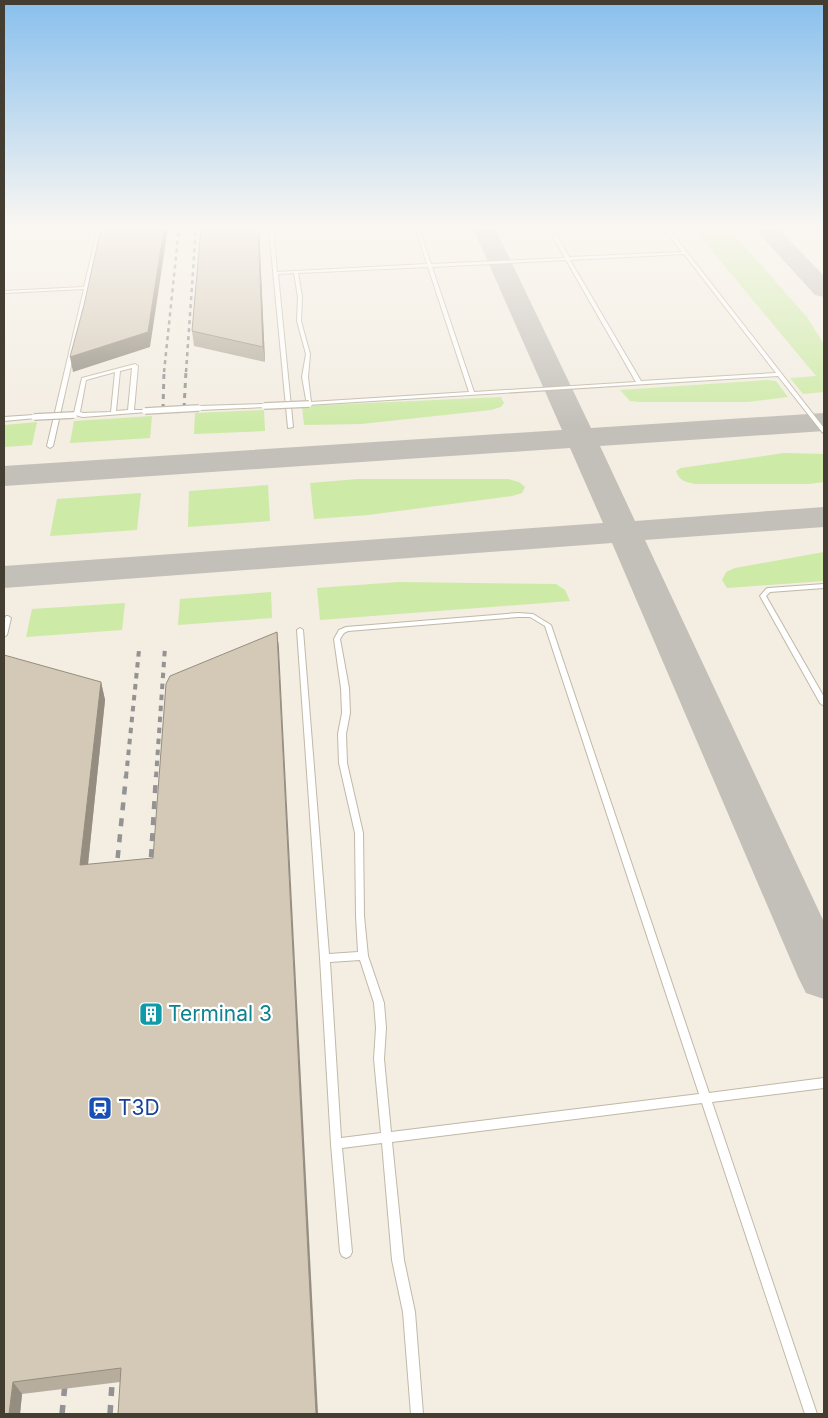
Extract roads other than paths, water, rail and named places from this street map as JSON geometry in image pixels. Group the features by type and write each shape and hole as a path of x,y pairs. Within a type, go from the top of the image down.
{"lane":[{"path":"50,446 85,294"},
{"path":"277,294 290,427"},
{"path":"300,294 299,321 308,354 304,377 309,404"},
{"path":"439,294 471,392"},
{"path":"588,294 640,383"},
{"path":"717,294 824,431"},
{"path":"83,415 77,413 84,379 135,366 132,412"},
{"path":"114,413 118,370"},
{"path":"4,419 309,404 471,392 780,374"},
{"path":"824,586 768,590 763,596 824,703"},
{"path":"417,1414 409,1312 398,1260 379,1059 381,1028 379,1003 363,956 360,916 359,838 344,763 342,734 346,713 346,696 337,639 341,632 355,628 531,615 548,626 811,1414"},
{"path":"4,635 8,618"},
{"path":"300,630 325,958 336,1144 346,1252"},
{"path":"325,958 363,956"},
{"path":"336,1144 387,1136 824,1083"}],"railway":[{"path":"164,372 172,294"},
{"path":"186,372 191,294"},
{"path":"163,409 164,371"},
{"path":"184,408 186,371"},
{"path":"156,777 165,647"},
{"path":"126,777 139,650"},
{"path":"116,874 126,776"},
{"path":"150,873 156,776"},
{"path":"110,1414 113,1369"},
{"path":"62,1414 66,1374"}],"place":[{"name":"Terminal 3","path":"151,1014"},
{"name":"T3D","path":"100,1108"}]}
